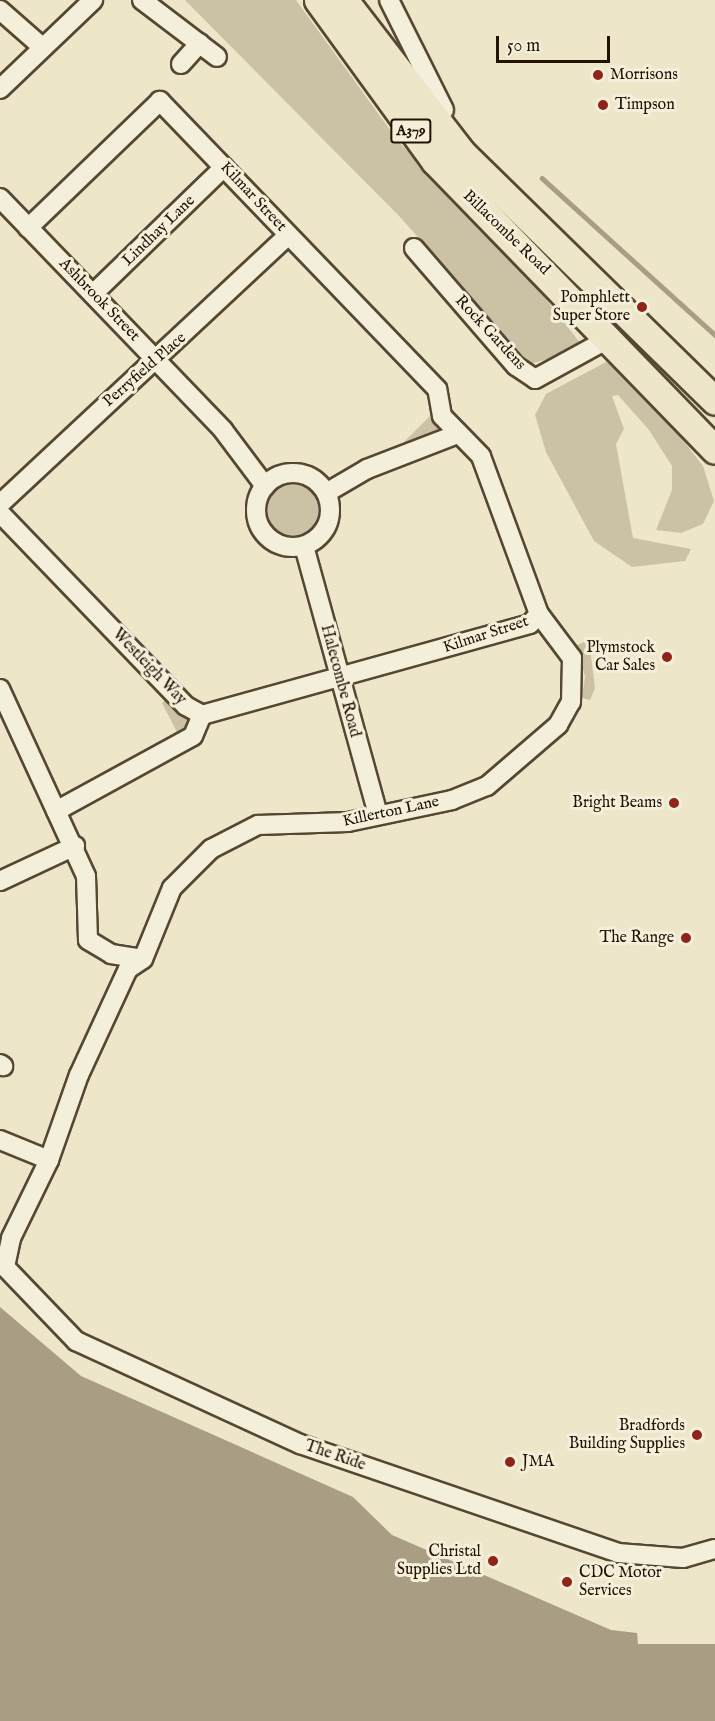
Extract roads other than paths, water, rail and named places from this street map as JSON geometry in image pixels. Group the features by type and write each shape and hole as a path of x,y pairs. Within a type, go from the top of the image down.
{"main road":[{"name":"Billacombe Road","path":"318,0 435,161 610,338 715,450"},
{"name":"Billacombe Road","path":"344,0 408,90 462,153 495,181 715,401"}],"street":[{"path":"0,89 41,46 93,0"},
{"path":"142,0 217,57"},
{"name":"Billacombe Road","path":"388,0 432,93 495,181"},
{"path":"0,10 41,46"},
{"path":"181,64 200,43"},
{"name":"Kilmar Street","path":"28,228 160,101 437,389 442,416 455,435 481,456 539,614 530,624 339,680"},
{"name":"Lindhay Lane","path":"93,294 224,167"},
{"name":"Ashbrook Street","path":"0,198 230,438 265,486"},
{"name":"Perryfield Place","path":"0,504 158,361 288,235"},
{"name":"Rock Gardens","path":"414,248 516,366 535,379 610,338"},
{"path":"326,493 367,469 455,435"},
{"path":"294,473 315,480 326,493 330,506 327,527 304,546 280,545 262,531 256,507 265,486 294,473"},
{"name":"Westleigh Way","path":"0,513 186,706 202,715 339,680"},
{"name":"Halecombe Road","path":"304,546 339,680 378,814"},
{"name":"Killerton Lane","path":"3,1268 11,1238 49,1160 79,1075 129,969 143,959 172,888 232,836 258,825 313,827 452,800 487,786 558,725 571,702 572,658 539,614"},
{"path":"0,689 56,811 75,846 86,876 88,940 111,954 143,959"},
{"path":"56,811 193,736 202,715"},
{"path":"0,881 75,846"},
{"path":"0,1140 49,1160"},
{"name":"The Ride","path":"3,1268 76,1341 300,1444 618,1553 683,1558 713,1551"}],"waterway":[{"path":"542,178 715,335"}],"place":[{"name":"Morrisons","path":"598,75"},
{"name":"Timpson","path":"603,105"},
{"name":"Pomphlett Super Store","path":"642,307"},
{"name":"Plymstock Car Sales","path":"667,657"},
{"name":"Bright Beams","path":"674,803"},
{"name":"The Range","path":"686,938"},
{"name":"Bradfords Building Supplies","path":"697,1435"},
{"name":"JMA","path":"510,1462"},
{"name":"Christal Supplies Ltd","path":"493,1561"},
{"name":"CDC Motor Services","path":"567,1582"}]}
